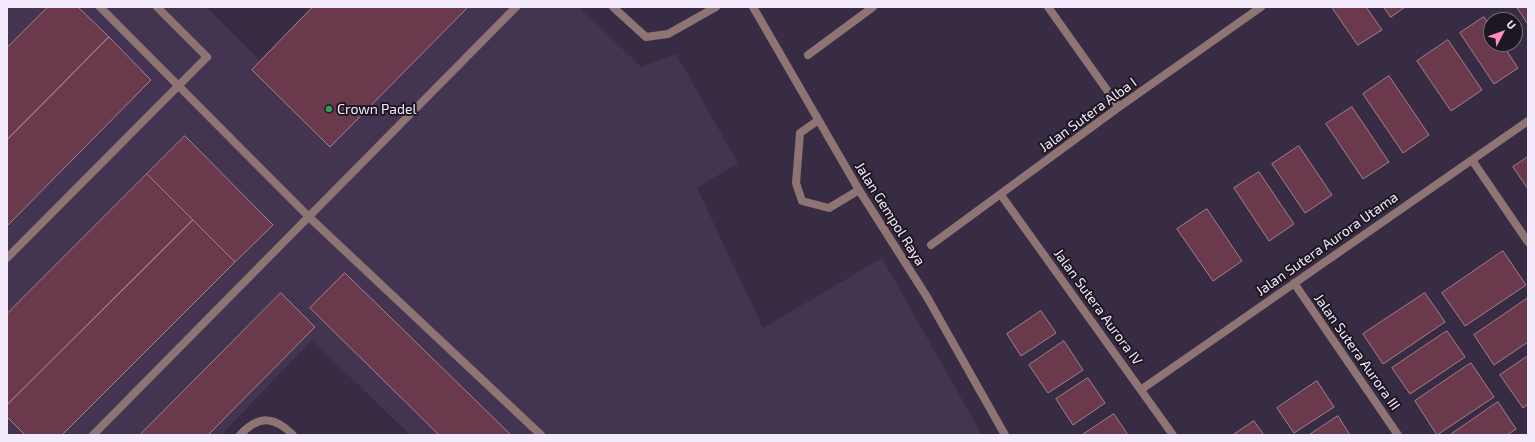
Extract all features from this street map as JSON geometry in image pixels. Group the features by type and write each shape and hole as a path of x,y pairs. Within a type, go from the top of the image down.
{"street":[{"path":"100,7 309,217 541,435"},
{"path":"7,258 207,57 157,7"},
{"path":"93,435 516,7"},
{"path":"613,7 646,37 668,34 716,7"},
{"name":"Jalan Gempol Raya","path":"753,7 817,121 927,297 1005,435"},
{"path":"808,55 874,7"},
{"path":"1048,7 1119,107"},
{"name":"Jalan Sutera Alba I","path":"931,245 1119,107 1261,7"},
{"path":"817,121 800,133 796,183 802,201 829,208 859,190"},
{"name":"Jalan Sutera Aurora Utama","path":"1142,389 1528,121"},
{"path":"1472,160 1528,242"},
{"name":"Jalan Sutera Aurora IV","path":"1001,195 1142,389 1173,435"},
{"name":"Jalan Sutera Aurora III","path":"1294,283 1398,435"},
{"path":"240,435 248,427 258,421 272,420 284,426 293,435"}],"shaded area":[{"path":"7,7 206,7 259,60 311,7 579,7 641,67 676,54 738,163 697,188 763,328 882,258 982,435 410,435 312,340 221,435 7,435"}],"building":[{"path":"48,7 78,7 109,37 7,140 7,48"},
{"name":"Crown Padel","path":"313,7 468,7 330,147 252,70"},
{"path":"1332,7 1366,7 1382,30 1358,45"},
{"path":"1384,7 1405,7 1391,17"},
{"path":"1517,7 1528,7 1528,24 1523,16 1523,12 1520,12"},
{"path":"1483,18 1483,52 1507,52 1518,68 1494,84 1460,33"},
{"path":"109,37 151,80 7,226 7,140"},
{"path":"1448,40 1482,90 1451,111 1417,61"},
{"path":"1389,76 1429,135 1403,153 1363,94"},
{"path":"1352,107 1389,162 1363,179 1326,124"},
{"path":"185,136 273,225 235,262 147,174"},
{"path":"1299,146 1332,195 1305,213 1272,164"},
{"path":"1528,157 1528,189 1513,167"},
{"path":"1259,172 1294,224 1269,241 1234,188"},
{"path":"147,174 193,220 7,405 7,314"},
{"path":"1207,209 1242,261 1213,281 1177,229"},
{"path":"193,220 235,262 62,435 25,435 7,417 7,405"},
{"path":"1503,251 1526,285 1465,326 1442,293"},
{"path":"345,273 511,435 439,435 310,308"},
{"path":"281,293 315,327 208,435 140,435"},
{"path":"1425,293 1445,322 1383,364 1363,334"},
{"path":"1528,298 1528,342 1494,365 1474,335"},
{"path":"1041,311 1056,333 1021,356 1007,334"},
{"path":"1447,331 1465,357 1410,394 1392,368"},
{"path":"1064,341 1083,370 1048,393 1029,365"},
{"path":"1528,356 1528,404 1523,408 1500,375"},
{"path":"1471,363 1494,397 1437,435 1415,401"},
{"path":"1088,378 1105,403 1073,425 1056,399"},
{"path":"1317,381 1334,407 1294,433 1277,408"},
{"path":"1498,402 1516,429 1507,435 1450,435"},
{"path":"1114,414 1128,435 1082,435"},
{"path":"1338,416 1350,435 1309,435"},
{"path":"1254,421 1264,435 1233,435"}],"place":[{"name":"Crown Padel","path":"329,109"}]}
